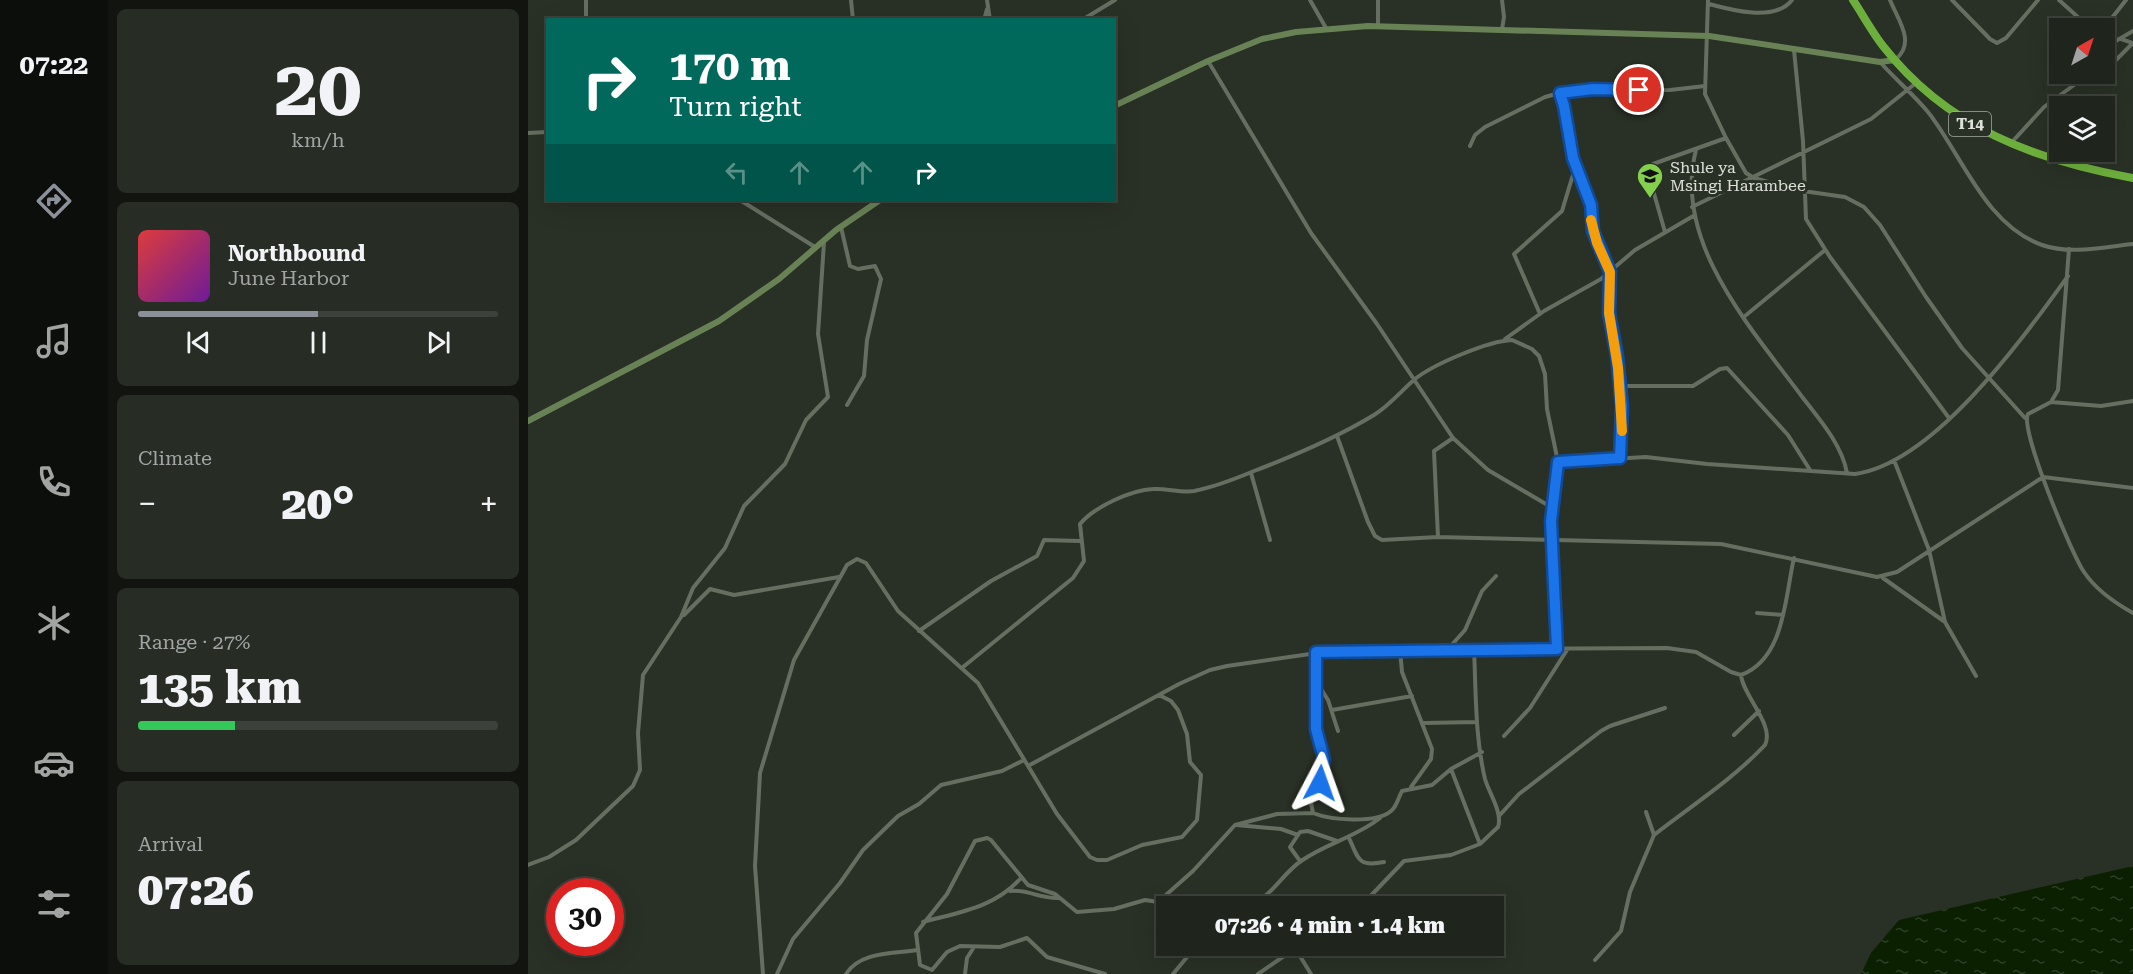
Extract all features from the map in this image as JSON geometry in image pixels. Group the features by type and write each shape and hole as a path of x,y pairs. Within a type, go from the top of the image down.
{"highway":[{"name":"T14","path":"1853,0 1880,43 1895,60 1916,82 1960,117 2010,145 2084,168 2133,178"}],"street":[{"path":"586,0 586,18"},
{"path":"851,0 853,18"},
{"path":"987,0 990,18"},
{"path":"1085,18 1115,0"},
{"path":"1310,0 1326,28"},
{"path":"1378,0 1378,26"},
{"path":"1502,0 1504,17 1502,30"},
{"path":"1792,0 1782,9 1766,11 1731,9 1709,2 1705,86 1707,101 1726,138 1746,173 1754,178 1806,192 1845,197 1856,201 1869,212 1951,332 2025,418 2031,446 2082,570 2096,587 2133,613"},
{"path":"1116,105 1208,61 1268,38 1326,28 1378,26 1709,36 1880,62 1895,60 1904,50 1907,40 1890,0"},
{"path":"1952,0 1997,43 2006,38 2038,0"},
{"path":"2059,0 2079,18"},
{"path":"2112,18 2126,0"},
{"path":"985,18 988,6"},
{"path":"2115,42 2133,31"},
{"path":"2115,61 2133,43 2121,39"},
{"path":"1794,50 1806,192 1806,219 1825,250 1949,418"},
{"path":"1208,61 1311,233 1415,379 1433,412 1453,438 1488,470 1551,507"},
{"path":"1880,62 1928,112 1973,182 1999,214 2029,239 2043,245 2069,249 2133,244"},
{"path":"1692,207 1871,118 1907,92 1916,82"},
{"path":"2010,145 2039,111 2075,84"},
{"path":"1470,146 1480,131 1535,102 1560,93 1593,89 1656,90 1705,86"},
{"path":"1560,93 1576,167 1591,205 1591,221 1597,243 1610,272 1609,313 1620,386 1620,458"},
{"path":"528,133 546,132"},
{"path":"1665,232 1647,168 1726,138"},
{"path":"1696,150 1691,177 1692,207 1716,275 1839,450 1847,473"},
{"path":"1540,314 1513,257 1562,211 1568,185 1576,167"},
{"path":"742,201 816,248"},
{"path":"528,421 719,321 779,279 841,227 879,201"},
{"path":"963,668 1072,578 1083,561 1078,529 1083,520 1134,493 1151,489 1190,491 1251,473 1337,436 1386,407 1415,379 1503,340 1540,314 1601,279 1635,250 1695,215"},
{"path":"841,227 850,266 858,269 875,266 881,279 867,340 864,376 847,405"},
{"path":"528,865 549,857 576,840 633,786 640,770 638,733 643,675 681,617 693,588 725,548 744,506 785,464 806,420 829,395 818,334 824,242"},
{"path":"2051,402 2058,390 2069,249"},
{"path":"1744,316 1825,250"},
{"path":"1558,462 1654,457 1713,465 1847,473 1866,472 1894,459 1965,405 2067,276"},
{"path":"1503,340 1512,340 1527,345 1539,356 1542,364 1558,462 1551,507 1557,649"},
{"path":"1620,386 1694,386 1720,369 1726,368 1788,435 1810,470"},
{"path":"2025,418 2028,414 2051,402 2101,406 2133,401"},
{"path":"1337,436 1375,536 1382,540 1438,537 1721,544 1882,578 1945,622"},
{"path":"1438,537 1434,451 1453,438"},
{"path":"1894,459 1929,550 1945,622 1976,676"},
{"path":"1251,473 1270,540"},
{"path":"1882,578 1897,572 2043,477 2133,488"},
{"path":"919,631 991,581 1037,556 1044,540 1081,541"},
{"path":"1028,766 1210,670 1316,652 1448,649 1684,649 1696,652 1731,672 1741,675 1758,664 1767,654 1776,637 1783,615 1794,558"},
{"path":"763,974 754,866 760,773 794,660 847,565 853,561 866,562 888,599 919,631 963,668 989,698 1024,760 1077,841 1086,853 1097,860 1107,860 1151,842 1182,837 1197,820 1201,775 1190,762 1187,734 1178,710 1171,701 1159,695"},
{"path":"1448,649 1465,630 1482,591 1496,576"},
{"path":"681,617 710,589 734,595 840,577"},
{"path":"1757,613 1783,615"},
{"path":"1371,896 1404,861 1445,857 1480,844 1498,827 1499,816 1486,781 1477,722 1474,649"},
{"path":"1400,650 1402,672 1424,723 1432,754 1411,788"},
{"path":"1504,736 1530,708 1568,650"},
{"path":"1313,813 1311,803 1324,768 1316,729 1316,652"},
{"path":"1595,960 1621,931 1630,892 1654,835 1702,796 1728,780 1765,746 1768,740 1759,711 1746,692 1741,675"},
{"path":"1316,681 1332,710 1338,731"},
{"path":"1332,710 1412,696"},
{"path":"1499,816 1519,794 1601,731 1665,708"},
{"path":"1734,735 1759,711"},
{"path":"1424,723 1477,722"},
{"path":"1266,896 1300,861 1338,841 1349,838 1395,807 1402,791 1432,785 1451,769 1482,752"},
{"path":"777,974 793,939 840,883 862,850 898,816 919,804 941,786 991,774 1024,760"},
{"path":"1451,769 1480,844"},
{"path":"1646,812 1654,835"},
{"path":"1105,974 1047,957 1027,938 1000,947 975,946 952,949 932,970 921,965 916,933 922,922 941,904 975,841 987,838 1021,878 1034,888 1050,892 1072,909 1082,913 1114,909 1145,900 1158,902 1193,871 1235,825 1277,814 1313,813 1340,818 1380,818"},
{"path":"1235,825 1281,829 1298,835"},
{"path":"1300,861 1290,847 1298,835 1308,831 1338,841"},
{"path":"1349,838 1360,861 1366,864 1384,862"},
{"path":"922,922 960,914 994,901 1010,891 1021,878"},
{"path":"1010,891 1022,890 1041,898 1060,898"},
{"path":"965,974 967,958 975,946"},
{"path":"846,974 852,966 872,957 917,950"},
{"path":"1173,974 1188,956"},
{"path":"1258,974 1284,956"},
{"path":"1302,956 1311,974"}],"water":[{"path":"2133,866 2133,974 1861,974 1871,953 1899,920"}],"slow traffic":[{"path":"1591,220 1597,243 1610,272 1609,313 1617,356 1622,431"}],"place":[{"name":"Shule ya Msingi Harambee","path":"1650,199"}],"route":[{"path":"1320,783 1324,759 1316,729 1316,652 1439,648 1557,649 1551,507 1558,462 1620,458 1622,417 1617,356 1609,313 1610,272 1593,231 1591,205 1573,158 1560,93 1593,89 1639,90"}]}
